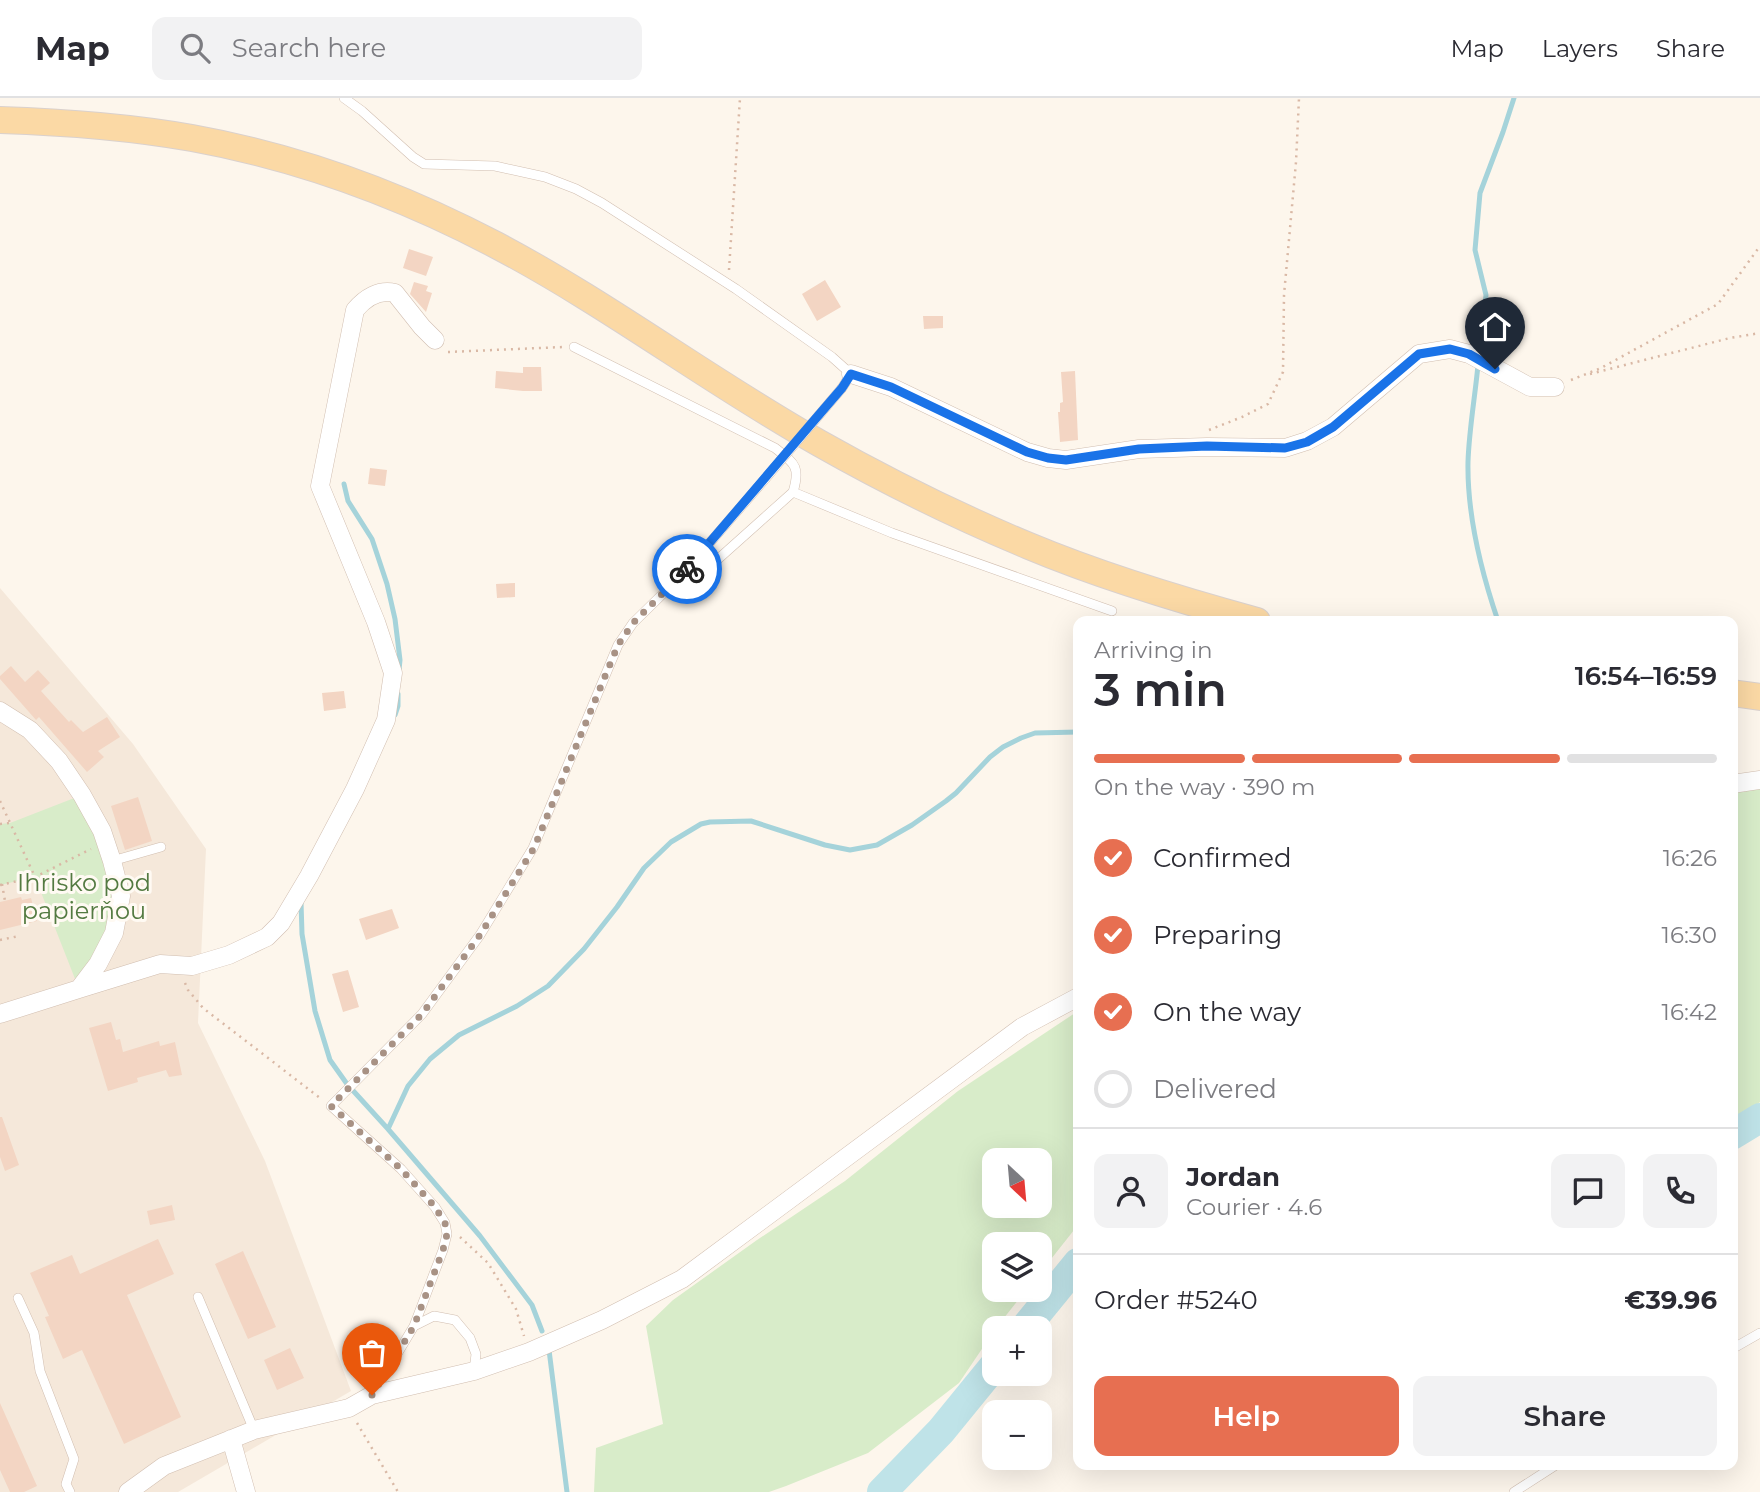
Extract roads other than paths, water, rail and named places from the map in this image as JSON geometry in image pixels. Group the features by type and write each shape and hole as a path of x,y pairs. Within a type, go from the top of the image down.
{"main road":[{"path":"0,120 56,123 190,138 306,166 366,187 495,245 570,287 818,442 952,511 1029,546 1104,575 1239,616"},
{"path":"1738,694 1760,697"}],"street":[{"path":"0,1014 160,964 192,966 229,955 267,937 281,923 355,789 386,720 393,673 376,622 320,486 355,310 375,294 388,291 395,293 435,340"},
{"path":"847,381 891,387 1027,452 1066,460 1139,449 1207,446 1285,448 1307,442 1333,427 1419,354 1450,349 1469,354 1530,387 1555,387"},
{"path":"0,711 30,730 59,761 82,795 113,861 121,895 114,933 98,964 79,989"},
{"path":"1738,783 1760,780"},
{"path":"128,1492 164,1466 254,1430 349,1408 372,1395 474,1371 541,1347 602,1320 682,1279 1023,1027 1073,1000"},
{"path":"231,1439 246,1492"}],"lane":[{"path":"344,98 424,164 495,166 545,177 576,189 736,289 832,356 847,381 681,576 633,623 618,645 534,848 480,935 422,1014 331,1106 401,1169 435,1207 445,1223 447,1234 414,1326 372,1395"},
{"path":"574,347 775,448 793,463 796,472 793,492 717,560 681,576"},
{"path":"793,492 892,533 1112,611"},
{"path":"113,861 161,847"},
{"path":"198,1297 254,1430"},
{"path":"18,1298 34,1333 40,1371 74,1458 66,1484 70,1492"},
{"path":"414,1326 434,1316 455,1320 470,1338 476,1354 474,1371"},
{"path":"1738,1346 1760,1333"},
{"path":"1514,1492 1548,1470"}],"waterway":[{"path":"1480,348 1486,295 1475,250 1480,193 1514,98"},
{"path":"1478,365 1468,482 1481,563 1496,616"},
{"path":"344,484 348,501 372,539 387,584 395,619 399,670"},
{"path":"395,715 398,694"},
{"path":"542,1331 532,1305 480,1236 388,1129 408,1086 430,1059 459,1035 517,1006 548,986 584,949 644,868 671,842 701,824 751,821 825,845 850,850 877,845 946,801 1003,747 1035,733 1073,732"},
{"path":"301,902 302,934 315,1011 330,1060 347,1084 388,1129"},
{"path":"1738,1131 1760,1118"},
{"path":"1035,1316 1073,1269"},
{"path":"549,1350 567,1492"},
{"path":"882,1492 941,1431 982,1381"}],"park label":[{"name":"Ihrisko pod papierňou","path":"84,896"}]}
